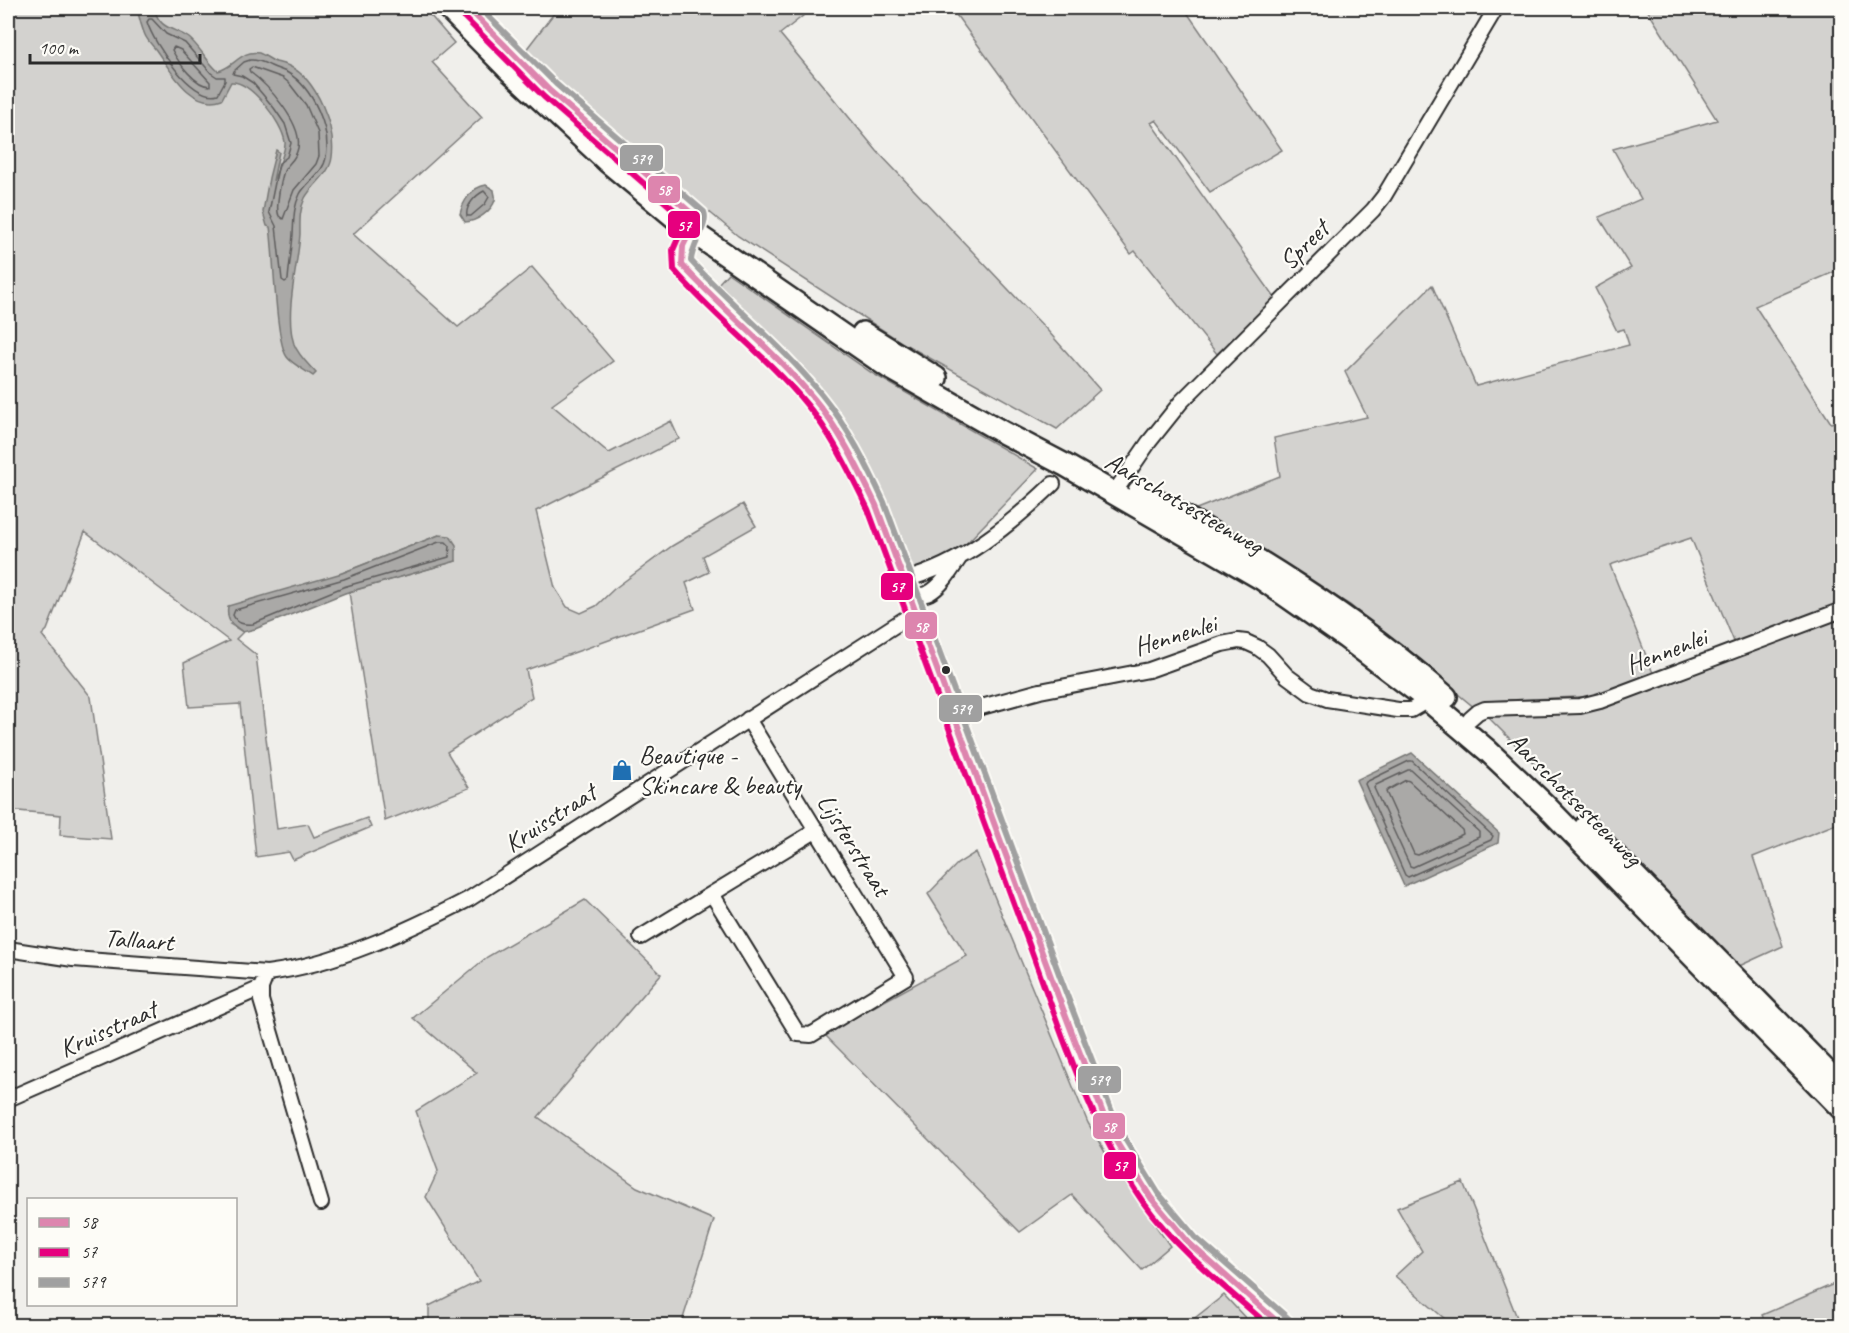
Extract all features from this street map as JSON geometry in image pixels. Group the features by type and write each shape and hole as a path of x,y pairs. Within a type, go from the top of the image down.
{"main road":[{"name":"Aarschotsesteenweg","path":"447,8 507,68 694,224 871,338 1118,488 1262,579 1346,637 1428,700 1488,751 1545,805 1842,1109"},
{"name":"Aarschotsesteenweg","path":"468,8 578,117 613,156"},
{"name":"Aarschotsesteenweg","path":"1118,488 1225,539 1361,628 1422,676 1557,796 1842,1087"}],"street":[{"name":"Spreet","path":"1118,488 1181,402 1373,210 1384,196 1496,8"},
{"path":"694,224 683,244 680,255 682,265 813,398 832,423 855,461 876,505 952,715 1104,1116 1117,1143 1151,1198 1174,1227 1212,1265 1283,1326"},
{"path":"904,580 960,557 1014,521 1053,484"},
{"path":"910,596 929,593 946,577 960,557"},
{"name":"Hennenlei","path":"1470,718 1485,709 1580,706 1600,701 1842,610"},
{"name":"Kruisstraat","path":"267,973 306,967 372,943 426,921 469,899 914,613"},
{"name":"Hennenlei","path":"952,715 1040,691 1149,670 1232,642 1246,642 1257,646 1299,687 1317,696 1398,710 1411,710 1428,700"},
{"name":"Lijsterstraat","path":"712,894 798,1034 812,1035 906,977 748,719"},
{"path":"641,937 817,830"},
{"name":"Tallaart","path":"8,949 73,959 267,973"},
{"path":"267,973 261,988 261,1000 321,1203"},
{"name":"Kruisstraat","path":"8,1099 261,988"}],"shaded area":[{"path":"8,8 424,8 454,43 432,62 482,117 353,234 458,327 532,267 613,361 552,405 609,453 671,421 679,439 536,511 555,588 567,607 581,613 596,606 614,589 672,546 743,504 756,526 703,556 709,572 686,583 695,609 526,670 532,697 447,752 469,788 385,821 349,592 456,561 439,535 342,573 230,624 243,632 236,639 256,655 277,829 308,824 314,837 367,818 371,827 293,860 289,852 256,857 240,704 189,707 184,663 229,641 85,532 47,630 42,635 91,697 111,839 60,835 61,815 8,810"},
{"path":"558,8 813,8 780,34 877,151 1047,330 1100,390 1057,429 901,342 738,236 522,55"},
{"path":"951,8 1184,8 1282,150 1210,192 1156,120 1151,123 1275,298 1217,354 1135,251 1131,254"},
{"path":"1646,8 1841,8 1841,269 1755,306 1831,423 1841,419 1841,606 1735,644 1691,538 1610,565 1653,673 1599,696 1486,701 1475,708 1350,605 1194,510 1280,476 1274,438 1367,417 1345,372 1432,285 1476,386 1629,345 1624,329 1617,331 1595,288 1631,268 1599,217 1641,199 1613,149 1717,120"},
{"path":"728,273 872,373 1038,469 960,550 908,573 876,484 853,434 818,386 718,284"},
{"path":"1841,616 1841,822 1753,857 1783,946 1737,967 1486,715 1584,711"},
{"path":"976,852 1088,1123 1110,1161 1170,1246 1142,1270 1072,1195 1020,1232 824,1034 967,956 928,894 957,864"},
{"path":"585,900 661,974 538,1117 637,1187 714,1220 681,1325 429,1325 429,1306 479,1281 426,1197 438,1171 416,1111 477,1073 413,1018 487,957"},
{"path":"1463,1182 1520,1325 1452,1325 1395,1276 1422,1251 1397,1208"},
{"path":"1841,1281 1841,1325 1766,1325 1762,1315"},
{"path":"1224,1295 1249,1322 1246,1325 1186,1325"}],"water":[{"path":"137,8 154,8 164,25 189,38 218,71 243,56 259,53 299,72 316,93 328,119 332,157 325,174 308,193 302,207 290,318 294,344 316,373 313,376 289,360 283,348 277,315 270,227 267,226 263,212 276,150 279,152 273,181 285,145 283,134 264,104 239,83 231,82 222,99 211,101 191,94 175,78 147,39"},
{"path":"486,185 494,190 495,199 491,208 474,220 465,222 460,214 463,204 472,192"},
{"path":"439,535 450,536 456,545 456,561 345,593 255,629 243,632 229,619 228,606 342,573"},
{"path":"1412,753 1499,833 1498,843 1404,886 1356,780"}],"transit line":[{"name":"58","path":"468,8 550,91 697,218 683,246 682,265 799,381 840,436 876,505 1060,1001 1104,1116 1117,1143 1151,1198 1189,1243 1282,1326"},
{"name":"579","path":"480,8 556,84 704,212 704,223 691,261 807,377 849,433 884,502 1068,998 1112,1112 1125,1139 1158,1193 1195,1237 1289,1319"},
{"name":"57","path":"461,14 544,97 686,220 673,250 674,270 791,387 833,442 868,509 1062,1035 1106,1139 1123,1171 1156,1220 1202,1267 1269,1326"}],"place":[{"name":"Beautique - Skincare & beauty","path":"622,770"}]}
